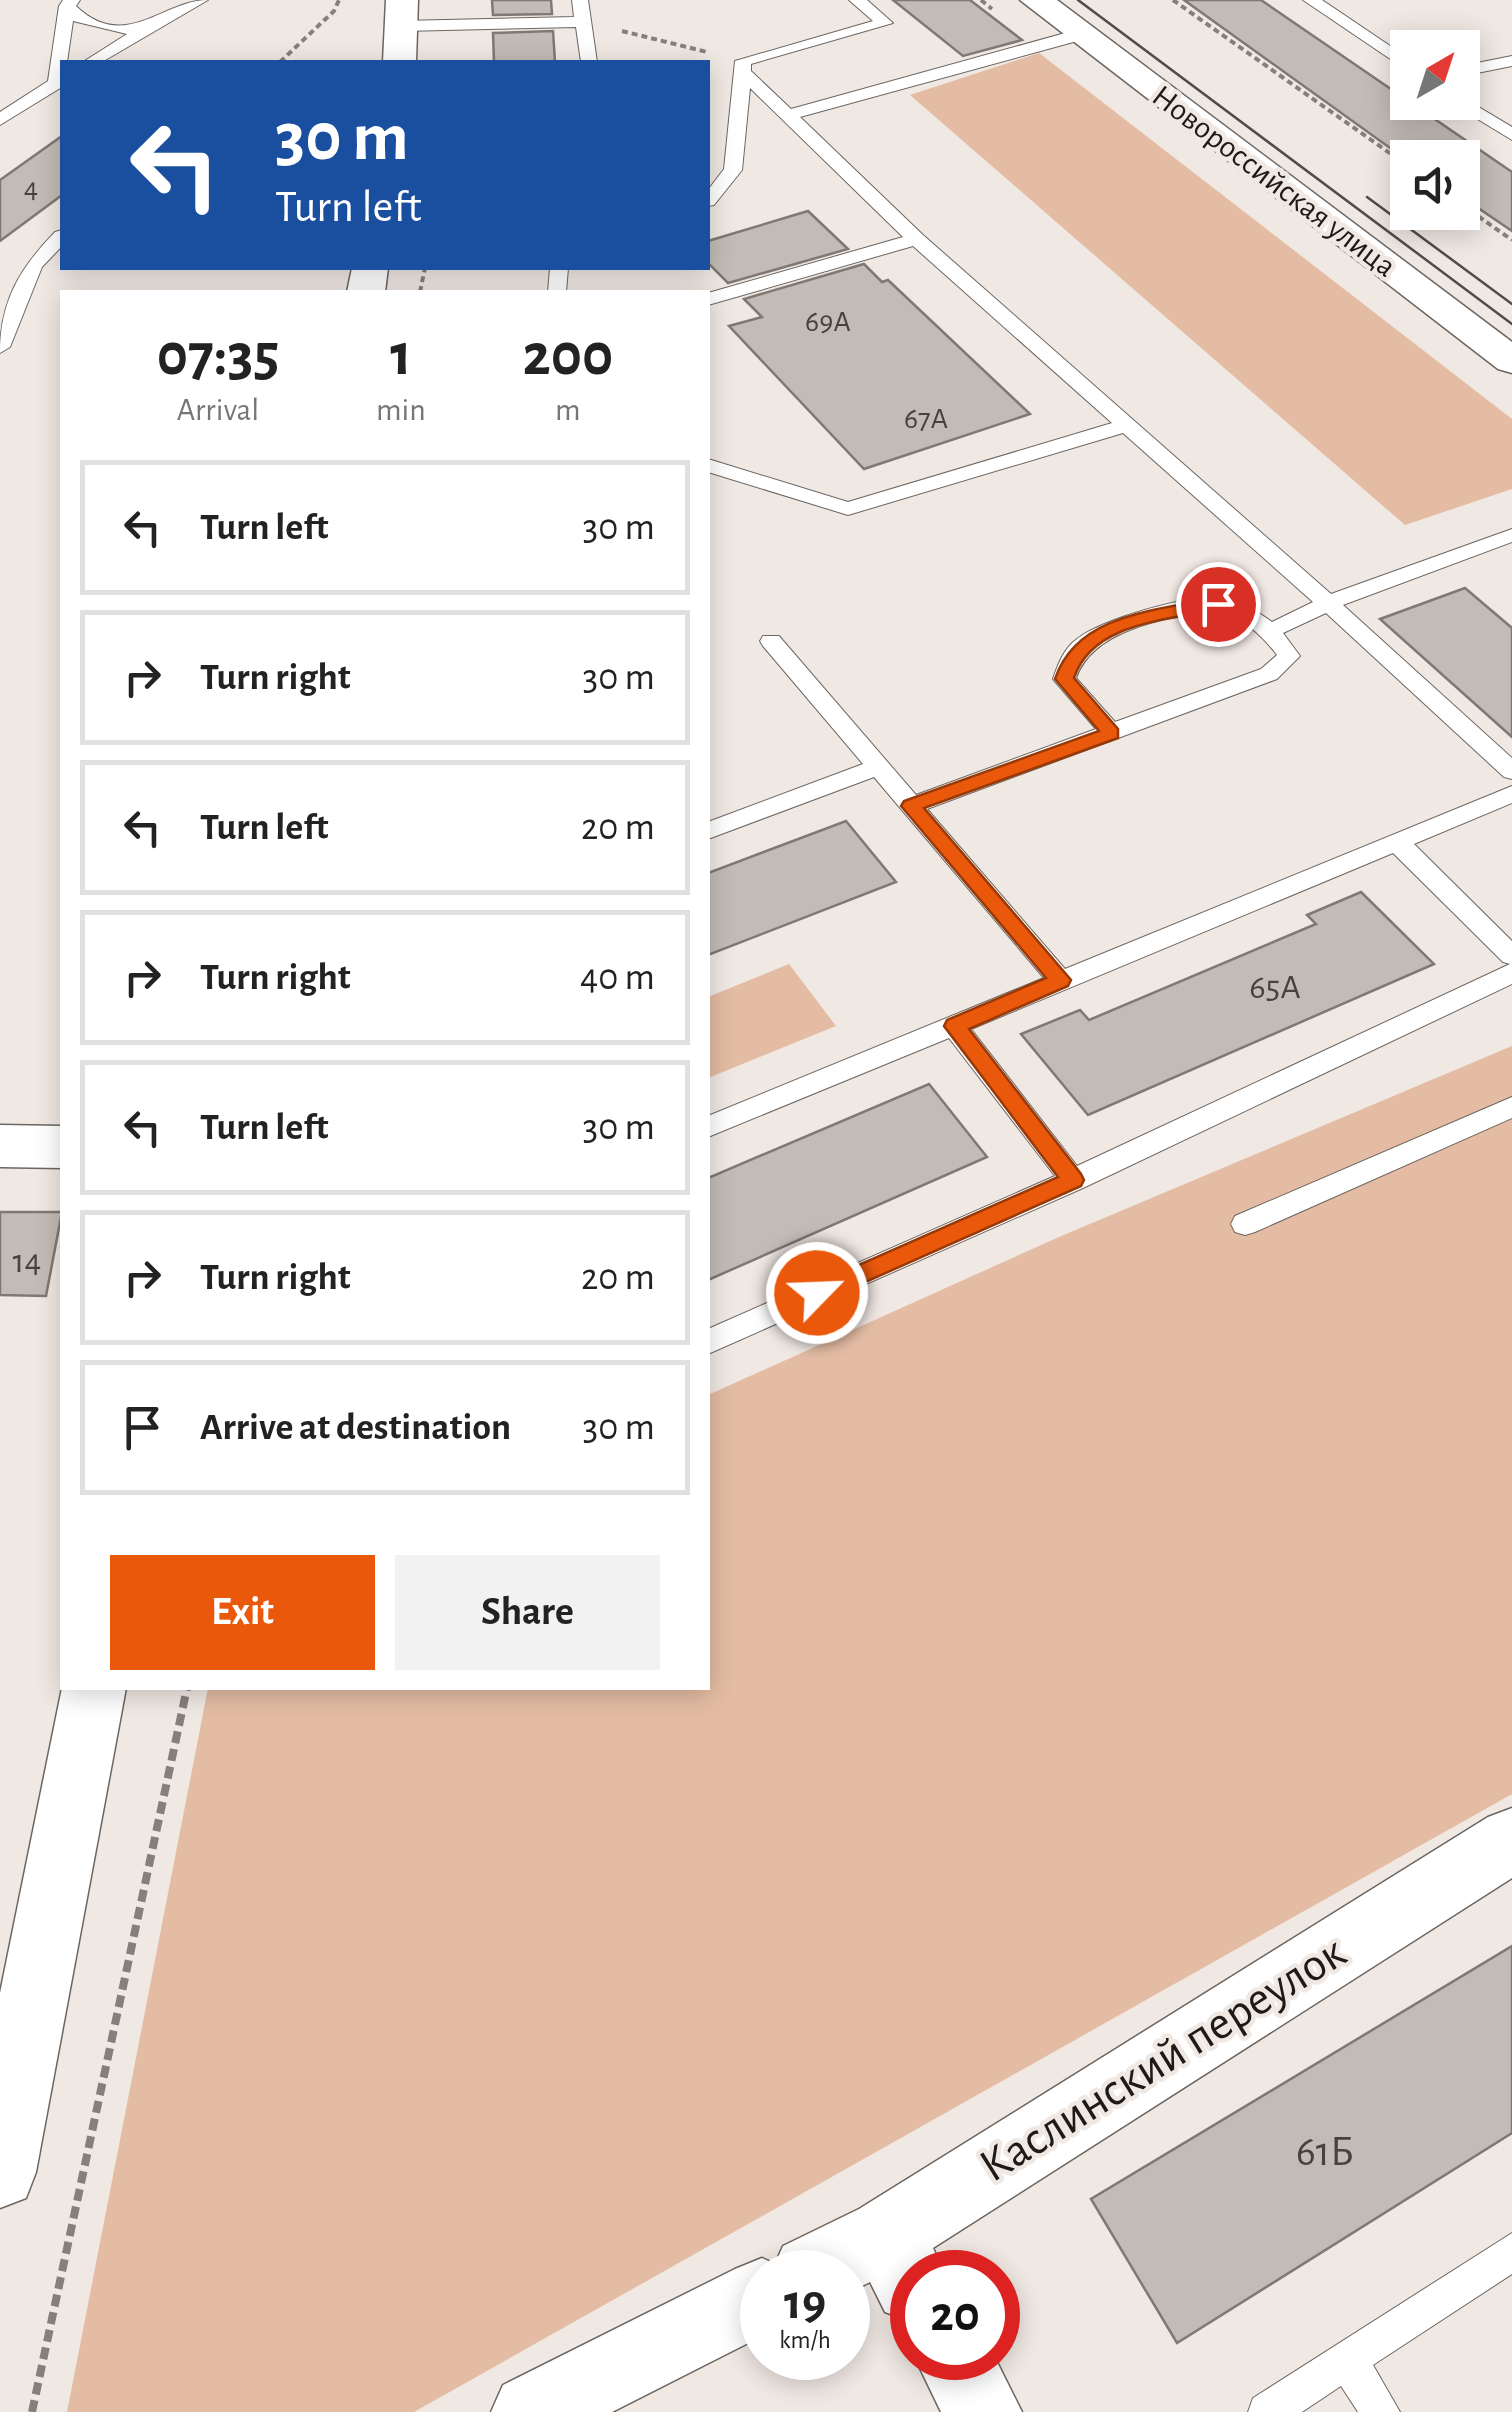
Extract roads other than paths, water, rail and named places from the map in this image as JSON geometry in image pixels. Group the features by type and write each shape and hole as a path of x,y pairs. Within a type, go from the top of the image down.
{"street":[{"name":"Новороссийская улица","path":"1036,0 1512,361"},
{"path":"400,60 402,13"},
{"path":"0,1146 60,1148"},
{"path":"0,2172 94,1690"},
{"name":"Каслинский переулок","path":"914,2250 1512,1840"},
{"path":"530,2412 740,2307"},
{"path":"965,2380 983,2412"}],"lane":[{"path":"93,60 170,21 200,0"},
{"path":"580,0 589,60"},
{"path":"743,66 885,23 858,0"},
{"path":"1311,0 1390,54"},
{"path":"70,3 77,18 123,31 144,31"},
{"path":"62,60 70,3"},
{"path":"402,13 585,22"},
{"path":"786,116 1082,34"},
{"path":"1480,68 1512,61"},
{"path":"743,66 786,116 916,239 1512,770"},
{"path":"710,199 733,170 743,66"},
{"path":"0,120 59,81"},
{"path":"1480,114 1512,135"},
{"path":"710,299 916,239"},
{"path":"0,348 33,265 53,250"},
{"path":"710,466 848,509 1127,426"},
{"path":"1270,630 1328,603 1512,536"},
{"path":"911,806 1112,733 1269,674 1290,656 1270,630 1252,617 1218,604 1130,622 1087,641 1071,659 1064,679 1112,733"},
{"path":"771,641 1060,980"},
{"path":"710,830 878,767"},
{"path":"710,1125 1512,794"},
{"path":"1397,842 1512,956"},
{"path":"710,1341 1073,1180 1512,972"},
{"path":"954,1026 1073,1180"},
{"path":"1245,1224 1512,1107"},
{"path":"1266,2412 1512,2252"},
{"path":"1347,2360 1381,2412"}],"tram line":[{"path":"1078,0 1512,324"},
{"path":"1367,197 1512,304"}]}
